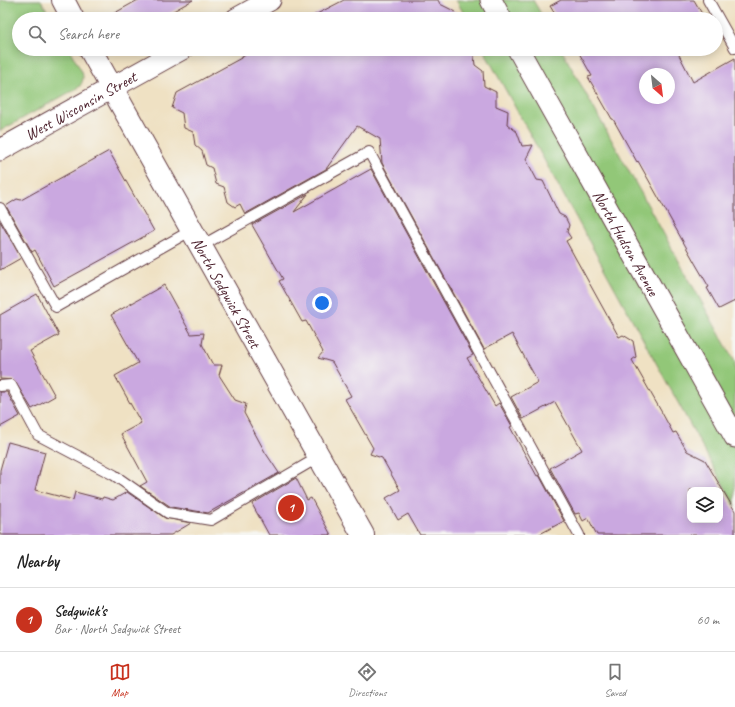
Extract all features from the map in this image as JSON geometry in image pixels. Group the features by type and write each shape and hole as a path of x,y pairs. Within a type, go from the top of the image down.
{"street":[{"path":"62,0 69,12"},
{"path":"249,12 270,0"},
{"path":"491,0 497,12"},
{"name":"North Sedgwick Street","path":"94,56 363,535"},
{"name":"West Wisconsin Street","path":"0,150 169,56"},
{"name":"North Hudson Avenue","path":"522,56 735,437"}],"lane":[{"path":"708,0 715,12"},
{"path":"723,27 735,48"},
{"path":"0,208 56,307 370,152 579,535"},
{"path":"0,386 11,385 38,434 114,475 168,513 211,520 319,456"}],"green space":[{"path":"0,0 41,0 48,12 12,12 12,56 73,56 82,72 82,82 79,87 0,131"},
{"path":"456,0 533,0 540,12 463,12"},
{"path":"487,56 565,56 735,362 735,506"}],"building":[{"path":"138,0 193,0 172,12 117,12"},
{"path":"344,0 438,0 440,4 456,12 321,12"},
{"path":"561,0 694,0 701,12 554,12 550,6"},
{"path":"242,56 474,56 475,65 483,71 484,86 496,92 496,106 508,111 507,124 517,132 522,146 533,145 526,159 537,180 543,181 559,214 565,217 569,225 567,232 571,238 566,241 619,337 623,335 633,341 636,357 632,360 673,433 676,432 687,451 705,460 721,487 687,487 687,523 723,523 723,491 735,511 735,535 597,535 588,518 583,521 579,513 575,514 550,468 582,450 555,402 523,419 511,397 538,382 512,334 484,349 382,163 380,139 357,126 326,169 245,214 240,204 235,207 228,202 224,187 216,184 212,168 206,165 202,151 195,145 193,132 184,128 182,113 172,108 177,93 243,57"},
{"path":"581,56 680,56 693,82 735,58 735,301 719,309 707,288 709,287 638,161 637,162 588,77 592,76"},
{"path":"109,151 154,231 54,286 35,250 32,252 6,206 17,199 21,200"},
{"path":"371,169 473,355 467,358 495,406 499,403 512,426 510,427 537,476 539,475 564,521 538,535 420,535 408,514 398,520 386,498 400,490 382,458 370,454 373,448 345,399 351,396 332,362 318,358 323,352 306,321 302,322 279,281 283,279 252,225 308,194 294,212"},
{"path":"0,221 21,258 0,270"},
{"path":"164,285 191,334 204,333 202,344 213,365 222,365 219,375 235,400 246,404 244,413 265,452 279,473 208,513 171,507 140,486 147,482 121,434 141,423 115,376 138,363 111,315"},
{"path":"37,294 59,335 30,351 55,396 32,409 14,380 0,379 0,315"},
{"path":"0,392 7,392 20,416 0,427"},
{"path":"8,442 45,452 35,490 73,500 75,492 102,499 103,497 113,500 127,492 165,518 191,523 171,535 0,535 0,470"},
{"path":"296,478 307,500 311,498 331,535 269,535 252,504"}],"place":[{"name":"Sedgwick's","path":"291,508"}]}
